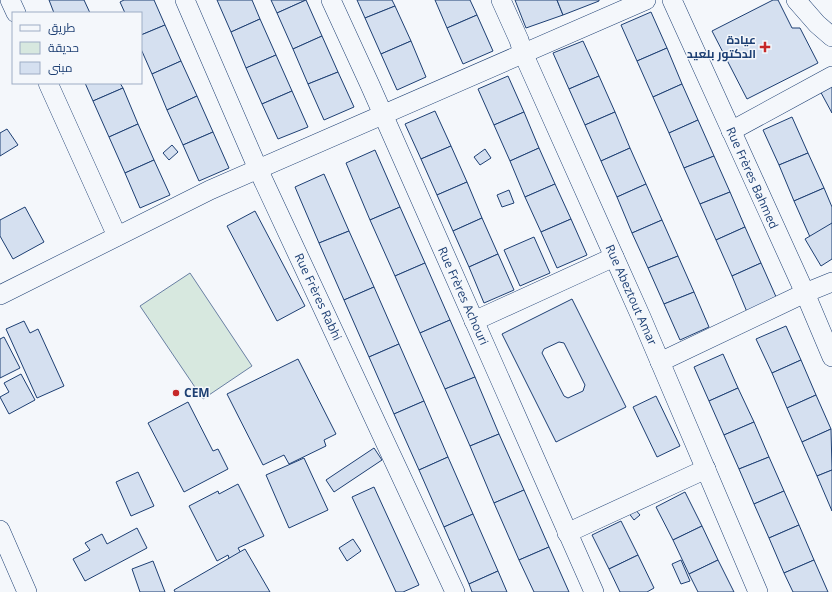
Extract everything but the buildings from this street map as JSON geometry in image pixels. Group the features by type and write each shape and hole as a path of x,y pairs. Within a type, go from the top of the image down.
{"street":[{"path":"10,0 16,12"},
{"name":"Rue Frères Rabhi","path":"185,0 258,169 455,592"},
{"name":"Rue Frères Achouri","path":"331,0 594,592"},
{"name":"Rue Abeztout Amar","path":"501,0 660,362 758,592"},
{"path":"0,295 210,190 646,0"},
{"name":"Rue Frères Bahmed","path":"672,0 805,293 832,357"},
{"path":"796,0 817,24 832,37"},
{"path":"731,131 832,76"},
{"path":"48,84 117,236"},
{"path":"474,321 614,257"},
{"path":"660,362 805,293 832,282"},
{"path":"567,533 706,469"},
{"path":"0,530 27,592"}],"green space":[{"path":"190,273 252,366 203,399 140,306"}],"place":[{"name":"عيادة الدكتور بلعيد","path":"765,47"},
{"name":"CEM","path":"176,393"}]}
